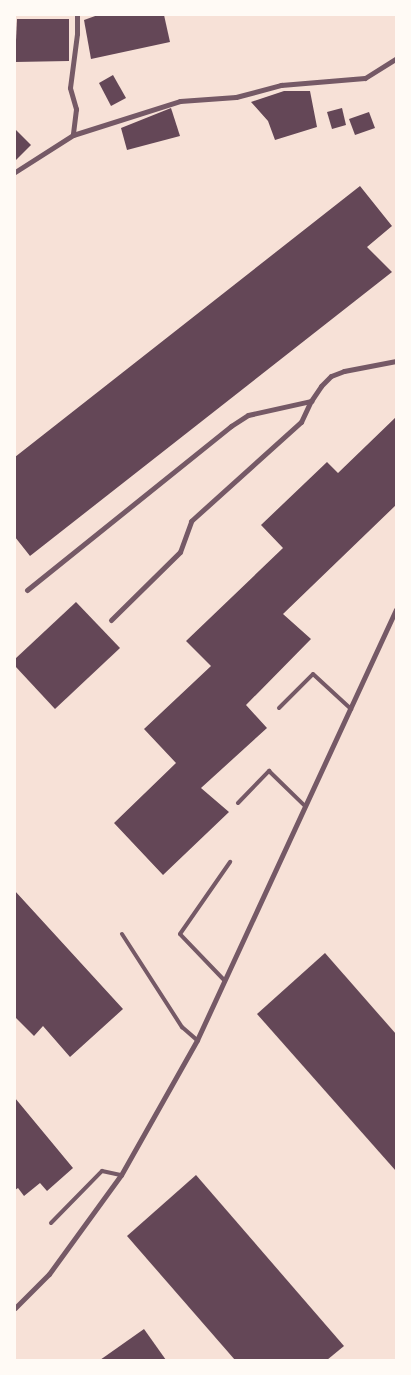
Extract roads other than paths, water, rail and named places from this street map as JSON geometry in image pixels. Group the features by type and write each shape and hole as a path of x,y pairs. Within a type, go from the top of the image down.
{"street":[{"path":"73,135 76,109 70,88 77,34 77,15"},
{"path":"15,172 73,135 180,100 236,97 281,85 365,78 396,59"},
{"path":"111,620 180,552 191,520 301,422 311,401 331,376 344,371 396,361"},
{"path":"27,590 231,426 248,415 311,401"},
{"path":"15,1308 49,1274 121,1175 197,1040 396,610"}],"lane":[{"path":"279,708 313,674 351,709"},
{"path":"238,803 269,771 306,807"},
{"path":"225,981 180,934 230,862"},
{"path":"122,934 182,1027 197,1040"},
{"path":"51,1223 102,1170 121,1175"}]}
